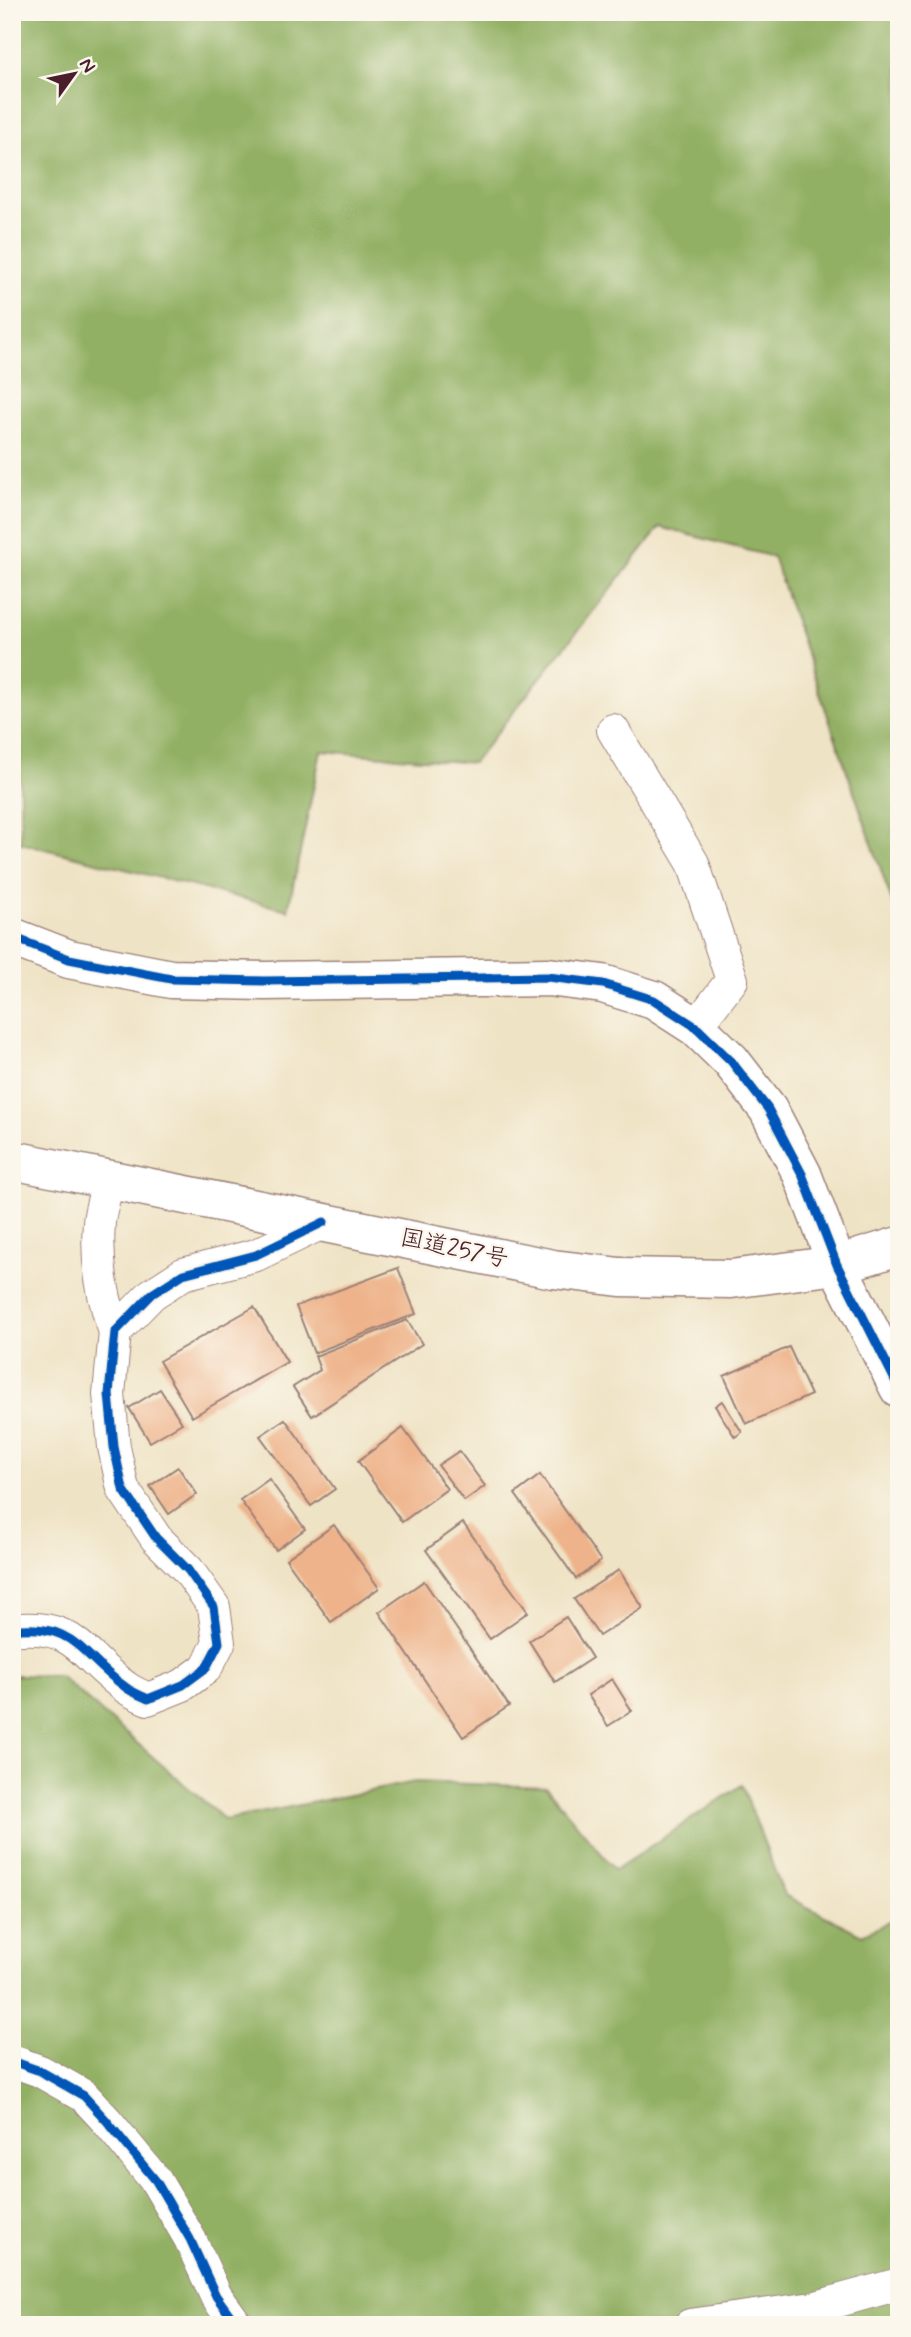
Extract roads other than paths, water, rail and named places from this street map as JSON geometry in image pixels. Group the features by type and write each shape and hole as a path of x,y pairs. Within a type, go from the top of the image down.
{"main road":[{"path":"12,937 69,959 171,979 264,981 548,977 603,984 654,1000 696,1027 731,1061 768,1109 802,1174 837,1265 899,1388"},
{"name":"国道257号","path":"12,1160 553,1269 620,1277 732,1279 837,1265 899,1246"}],"street":[{"path":"613,730 693,863 732,980 696,1027"},
{"path":"12,1630 35,1628 65,1635 124,1687 148,1699 183,1685 206,1668 219,1643 214,1606 188,1570 156,1538 124,1489 114,1447 109,1394 115,1332 104,1302 100,1275 99,1221 109,1179"},
{"path":"115,1332 152,1294 183,1274 256,1255 324,1222"},
{"path":"12,2061 40,2071 83,2096 106,2120 156,2181 190,2239 216,2296 237,2325"},
{"path":"690,2325 813,2308 899,2284"}]}
